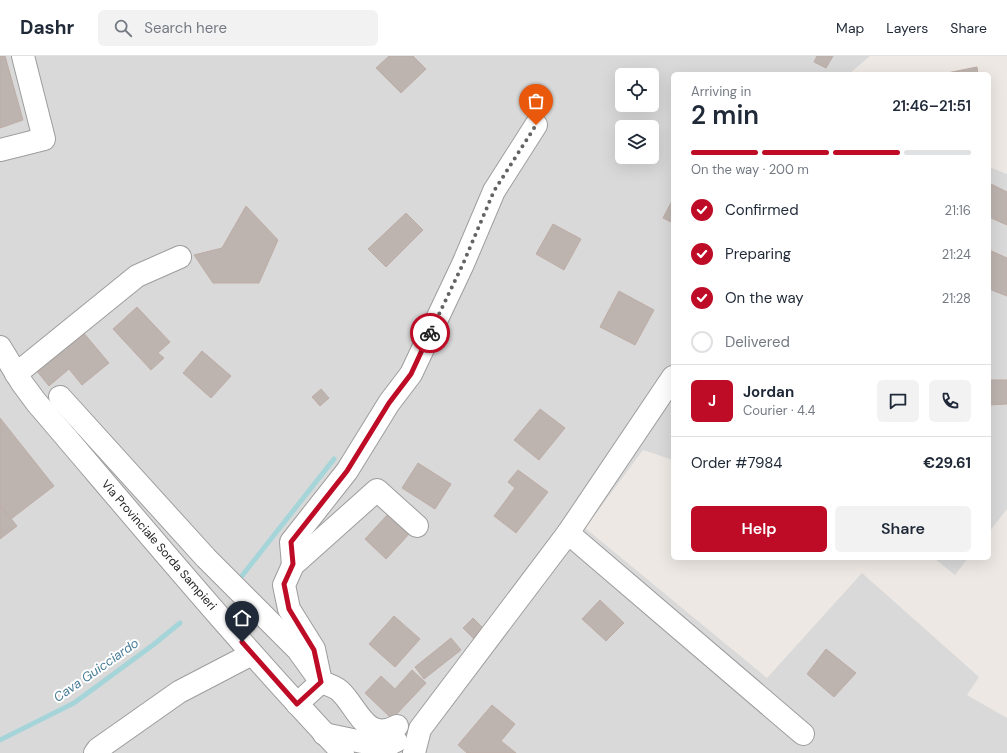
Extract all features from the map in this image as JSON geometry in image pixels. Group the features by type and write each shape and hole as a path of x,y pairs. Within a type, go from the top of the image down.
{"street":[{"path":"0,150 44,139 23,56"},
{"path":"293,564 291,542 347,471 389,403 411,374 463,264 494,191 536,125"},
{"path":"16,374 137,276 180,256"},
{"name":"Via Provinciale Sorda Sampieri","path":"0,347 16,374 36,402 332,746"},
{"path":"332,746 362,742 384,749 420,729 568,533 671,379"},
{"path":"60,397 206,558 298,650 321,682 340,690 366,724 375,730 388,731 397,726"},
{"path":"321,682 314,650 289,609 284,584 293,564 377,490 417,526"},
{"path":"568,533 803,734"},
{"path":"95,753 98,749 179,692 252,654"},
{"path":"297,704 321,682"},
{"path":"415,752 420,729"}],"shaded area":[{"path":"0,56 870,56 851,72 671,72 671,459 643,450 585,528 767,678 862,573 979,677 967,695 1007,718 1007,753 0,753"},
{"path":"991,168 1007,174 1007,509 991,529"},
{"path":"936,560 966,560 955,575"}],"building":[{"path":"0,56 5,56 23,120 0,128"},
{"path":"389,56 413,56 426,69 401,93 376,68"},
{"path":"817,56 833,56 826,68 814,62"},
{"path":"977,67 978,72 952,72"},
{"path":"991,184 1007,192 1007,225 991,218"},
{"path":"671,203 671,222 663,218"},
{"path":"246,206 278,240 259,283 213,283 194,255 222,248"},
{"path":"406,213 423,230 386,267 368,249"},
{"path":"553,224 581,239 564,270 536,254"},
{"path":"991,251 1007,258 1007,296 991,290"},
{"path":"619,291 654,310 635,345 600,327"},
{"path":"137,307 170,342 158,353 164,358 151,370 113,329"},
{"path":"82,331 109,363 82,385 69,369 49,386 36,370"},
{"path":"202,351 231,376 211,398 183,373"},
{"path":"991,380 1007,380 1007,404 991,405"},
{"path":"321,389 329,398 320,406 312,397"},
{"path":"540,409 565,428 539,460 514,440"},
{"path":"0,418 54,486 11,519 0,505"},
{"path":"418,463 451,484 435,509 402,488"},
{"path":"518,470 548,492 516,533 494,516 515,488 508,482"},
{"path":"0,505 17,526 0,539"},
{"path":"390,512 411,532 386,559 365,539"},
{"path":"600,600 624,623 606,641 582,619"},
{"path":"394,616 420,639 395,667 369,644"},
{"path":"473,618 486,631 476,641 463,628"},
{"path":"451,638 461,650 424,679 415,667"},
{"path":"826,649 856,673 834,697 807,674"},
{"path":"412,670 426,683 392,719 365,693 381,676 395,689"},
{"path":"492,705 515,724 501,741 516,753 467,753 458,745"}],"waterway":[{"name":"Cava Guicciardo","path":"241,577 334,459"},
{"name":"Cava Guicciardo","path":"0,740 74,703 153,645 180,623"}],"way so far":[{"path":"430,333 463,264 494,191 536,125"}],"route":[{"path":"242,642 297,704 321,682 314,650 289,609 284,584 293,564 291,542 347,471 389,403 411,374 430,333"}]}
